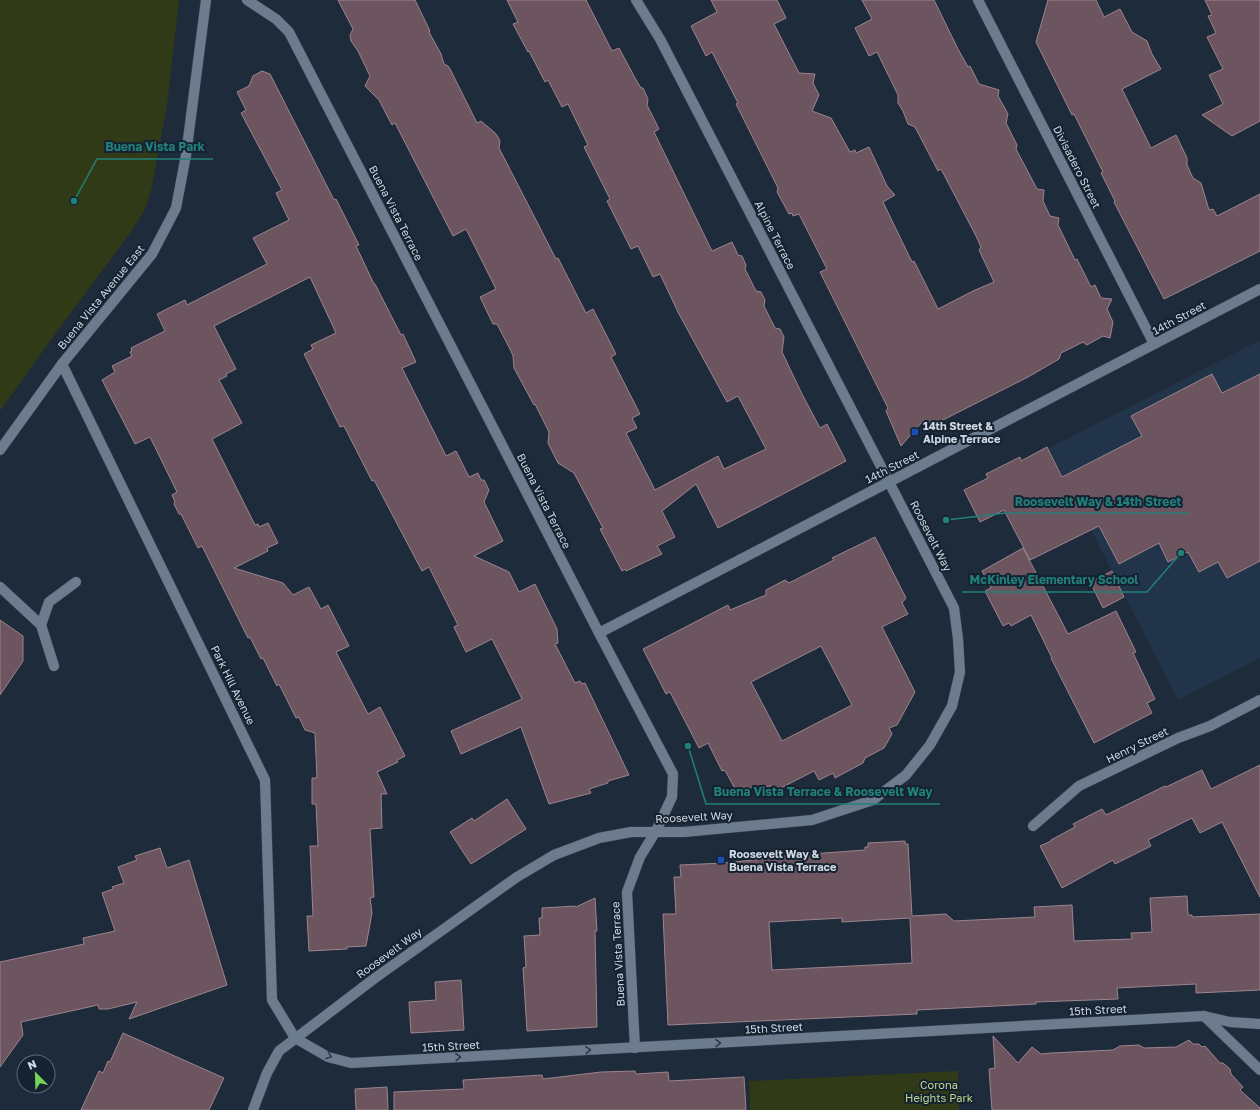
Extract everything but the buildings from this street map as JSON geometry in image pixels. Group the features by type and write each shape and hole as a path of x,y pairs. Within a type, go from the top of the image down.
{"street":[{"name":"Buena Vista Avenue East","path":"0,450 62,364 152,254 176,208 186,155 206,0"},
{"name":"Buena Vista Terrace","path":"247,0 276,18 289,32 673,774 672,797 656,831 640,857 627,892 635,1048"},
{"name":"Alpine Terrace","path":"636,0 660,38 889,482"},
{"name":"Divisadero Street","path":"978,0 1154,344"},
{"name":"14th Street","path":"599,633 1260,289"},
{"name":"Park Hill Avenue","path":"62,364 265,780 272,1000 295,1038"},
{"name":"Roosevelt Way","path":"253,1110 267,1073 279,1051 375,978 517,877 554,855 599,838 631,832 684,832 812,820 874,800 906,775 930,745 952,706 960,672 954,608 889,482"},
{"path":"41,625 49,602 76,582"},
{"path":"0,587 41,625 54,666"},
{"name":"Henry Street","path":"1033,826 1079,786 1178,738 1210,726 1260,700"},
{"name":"15th Street","path":"295,1038 328,1057 351,1063 1204,1016 1230,1022 1260,1024"},
{"path":"1204,1016 1260,1070"}],"shaded area":[{"path":"1260,340 1260,658 1178,700 1049,448"}],"green space":[{"path":"0,0 179,0 167,105 151,191 144,212 0,411"},
{"name":"Corona Heights Park","path":"958,1071 959,1110 750,1110 749,1081"}],"place":[{"name":"Buena Vista Park","path":"74,201"},
{"name":"14th Street & Alpine Terrace","path":"915,432"},
{"name":"Roosevelt Way & 14th Street","path":"946,520"},
{"name":"McKinley Elementary School","path":"1181,553"},
{"name":"Buena Vista Terrace & Roosevelt Way","path":"688,746"},
{"name":"Roosevelt Way & Buena Vista Terrace","path":"721,860"}]}
